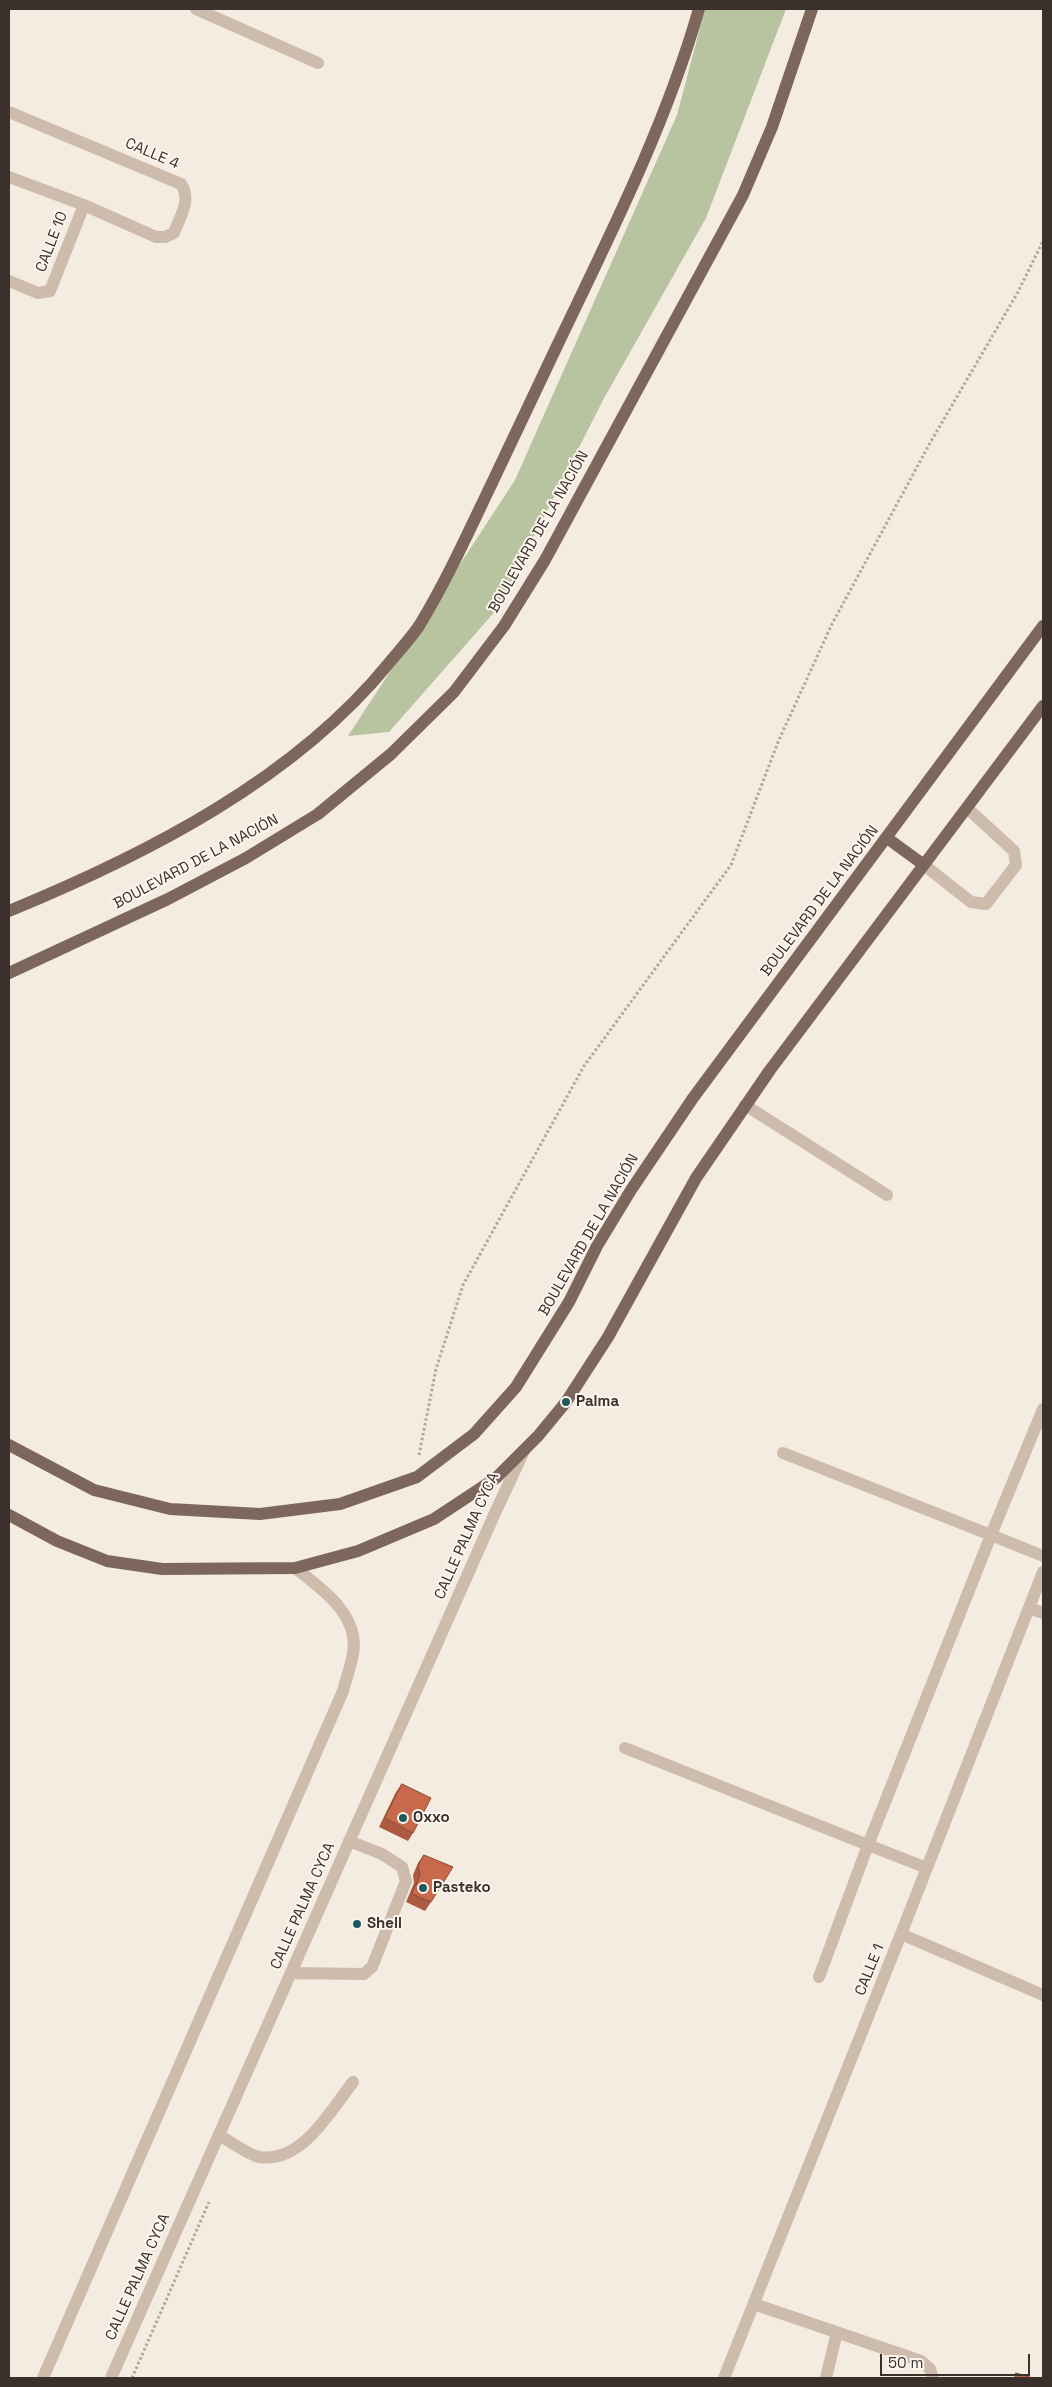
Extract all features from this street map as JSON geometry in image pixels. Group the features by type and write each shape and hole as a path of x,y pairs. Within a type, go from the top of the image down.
{"main road":[{"path":"9,911 58,891 153,844 224,803 303,750 370,687 417,628 458,555 654,138 690,43 699,9"},
{"name":"BOULEVARD DE LA NACIÓN","path":"9,973 168,899 246,858 318,814 391,754 454,692 504,626 545,560 743,195 772,127 812,9"},
{"name":"BOULEVARD DE LA NACIÓN","path":"9,1445 94,1490 170,1509 260,1514 340,1504 417,1477 474,1434 516,1387 569,1302 597,1246 631,1190 693,1098 1043,626"},
{"path":"9,1515 56,1541 107,1560 162,1569 296,1568 358,1551 434,1519 496,1478 526,1449 566,1402 608,1337 696,1178 745,1106 1043,706"},
{"path":"887,838 924,865"}],"street":[{"path":"196,9 318,63"},
{"name":"CALLE 4","path":"9,112 181,184 186,192 186,202 174,233 165,237 156,237 84,205 9,177"},
{"name":"CALLE 10","path":"9,281 38,294 50,291 84,205"},
{"path":"924,865 970,902 986,904 1016,865 1014,851 966,808"},
{"path":"745,1106 887,1195"},
{"path":"820,1978 868,1845 1043,1409"},
{"name":"CALLE PALMA CYCA","path":"111,2378 495,1513 526,1449"},
{"path":"783,1453 1043,1556"},
{"path":"43,2378 343,1691 354,1652 353,1632 339,1605 296,1568"},
{"name":"CALLE 1","path":"724,2378 902,1934 1043,1572"},
{"path":"1029,1608 1043,1613"},
{"path":"625,1748 928,1868"},
{"path":"291,1973 364,1974 372,1967 406,1881 402,1867 382,1854 349,1841"},
{"path":"902,1934 1043,1995"},
{"path":"219,2135 258,2157 283,2156 304,2144 354,2082"},
{"path":"754,2304 921,2361 930,2369 933,2378"},
{"path":"826,2378 837,2332"}],"path":[{"path":"417,1477 421,1436 436,1369 463,1286 584,1066 731,865 778,742 832,624 930,443 1018,292 1043,241"}],"green space":[{"path":"705,9 786,9 706,218 603,400 498,608 389,732 348,736 515,480 677,115"}],"building":[{"path":"402,1784 431,1798 413,1833 385,1818"},
{"name":"Pasteko","path":"424,1855 453,1867 431,1902 412,1894 420,1875 418,1866"},
{"path":"1016,2373 1033,2378 1015,2378"}],"place":[{"name":"Palma","path":"566,1402"},
{"name":"Oxxo","path":"403,1818"},
{"name":"Pasteko","path":"423,1888"},
{"name":"Shell","path":"357,1924"}]}
